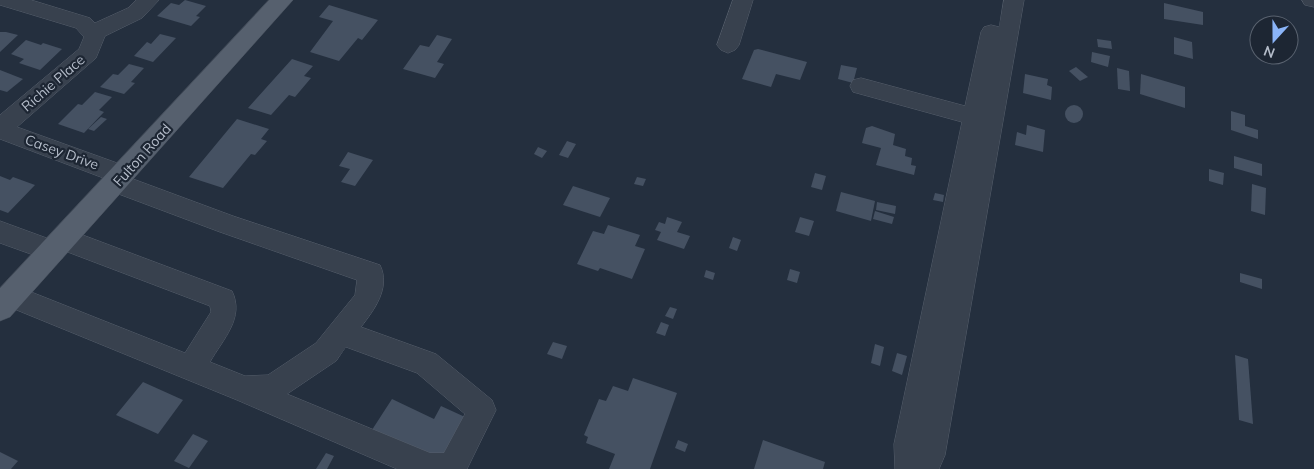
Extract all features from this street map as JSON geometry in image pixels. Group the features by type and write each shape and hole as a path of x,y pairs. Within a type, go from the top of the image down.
{"main road":[{"name":"Fulton Road","path":"6,302 282,0"}],"street":[{"path":"7,0 83,23 92,33 135,13 149,0"},
{"path":"728,45 743,0"},
{"path":"910,469 909,444 998,0"},
{"path":"924,469 930,455 1014,0"},
{"name":"Richie Place","path":"0,129 88,53 95,36 92,33"},
{"path":"861,86 974,117"},
{"name":"Casey Drive","path":"0,129 229,225 371,273 368,298 341,333"},
{"path":"0,232 58,245 223,299 224,314 191,368"},
{"path":"6,302 191,368 430,468 452,467 482,410 426,363 341,333 326,352 272,388 245,390"}],"building":[{"path":"185,0 206,6 196,16 200,17 191,26 157,16 171,3 179,5"},
{"path":"1164,3 1203,12 1203,25 1164,19"},
{"path":"329,5 378,20 362,40 358,38 339,61 310,52 333,21 319,17"},
{"path":"0,32 18,35 0,52"},
{"path":"160,34 176,38 153,62 134,56 147,42 151,44"},
{"path":"437,35 452,39 437,62 444,64 435,78 403,69 420,45 429,47"},
{"path":"1174,37 1192,42 1193,59 1174,54"},
{"path":"1097,39 1111,41 1112,49 1098,47"},
{"path":"26,40 62,49 40,70 19,63 24,59 11,54"},
{"path":"758,49 807,62 800,80 776,74 771,87 742,79 754,50"},
{"path":"1092,52 1110,56 1108,67 1091,62"},
{"path":"292,59 313,66 304,76 311,78 295,97 289,95 271,115 248,108"},
{"path":"129,64 144,68 131,82 135,83 124,94 100,87 113,74 118,75"},
{"path":"841,65 857,68 853,83 838,79"},
{"path":"1076,67 1088,77 1080,81 1069,71"},
{"path":"1117,68 1129,71 1130,91 1118,89"},
{"path":"0,70 23,79 7,92 0,90"},
{"path":"1025,74 1048,79 1047,85 1052,87 1051,100 1023,93"},
{"path":"1141,74 1185,87 1185,108 1140,94"},
{"path":"95,92 112,97 99,110 104,112 84,133 58,124 78,104 82,105"},
{"path":"1074,105 1080,108 1083,114 1080,120 1074,123 1068,120 1065,114 1068,108"},
{"path":"1231,111 1245,115 1245,126 1258,130 1258,139 1231,130"},
{"path":"101,117 107,119 94,131 88,129"},
{"path":"237,119 269,129 261,139 267,141 255,155 251,154 223,188 189,177"},
{"path":"1027,125 1045,130 1043,152 1015,145 1017,132 1026,135"},
{"path":"872,126 895,134 893,145 906,149 905,156 912,158 911,165 916,166 914,175 876,165 881,148 862,143 866,128"},
{"path":"567,141 576,144 568,158 559,155"},
{"path":"538,147 547,151 542,158 534,154"},
{"path":"348,152 373,160 355,186 341,182 350,169 339,166"},
{"path":"1234,156 1262,164 1262,176 1234,168"},
{"path":"1209,169 1224,173 1223,185 1209,181"},
{"path":"815,173 826,176 822,190 811,187"},
{"path":"0,176 10,180 13,177 35,185 8,213 0,210"},
{"path":"637,177 646,179 643,186 634,184"},
{"path":"1252,184 1266,188 1265,215 1251,211"},
{"path":"573,186 610,198 600,217 563,205"},
{"path":"841,192 875,201 871,221 836,211"},
{"path":"935,193 944,195 943,202 933,200"},
{"path":"877,202 896,206 895,214 876,210"},
{"path":"875,211 894,217 892,224 873,219"},
{"path":"667,217 682,222 677,232 690,236 684,249 657,240 661,232 655,230 659,222 665,224"},
{"path":"800,217 814,221 809,236 795,232"},
{"path":"608,225 640,235 635,246 645,249 632,279 600,268 598,271 577,264 593,231 604,234"},
{"path":"733,237 741,240 737,251 729,248"},
{"path":"790,269 800,272 797,283 787,280"},
{"path":"706,270 715,273 713,280 704,277"},
{"path":"1240,273 1262,279 1262,289 1240,282"},
{"path":"670,307 677,309 673,319 665,316"},
{"path":"661,322 669,325 665,336 656,333"},
{"path":"553,342 567,346 562,359 547,354"},
{"path":"875,344 884,347 880,366 871,363"},
{"path":"897,353 907,356 902,375 892,371"},
{"path":"1235,355 1248,359 1253,424 1239,420"},
{"path":"633,378 677,393 650,469 609,469 615,454 586,443 588,437 584,435 599,399 606,401 613,386 628,391"},
{"path":"143,382 183,400 158,434 116,415"},
{"path":"392,399 434,419 441,406 465,417 437,465 370,433"},
{"path":"193,434 208,441 189,468 174,461"},
{"path":"678,440 688,444 685,452 675,448"},
{"path":"763,440 825,462 823,469 754,469"},
{"path":"0,452 18,461 11,469 0,469"},
{"path":"326,453 334,456 327,469 316,469"}]}
